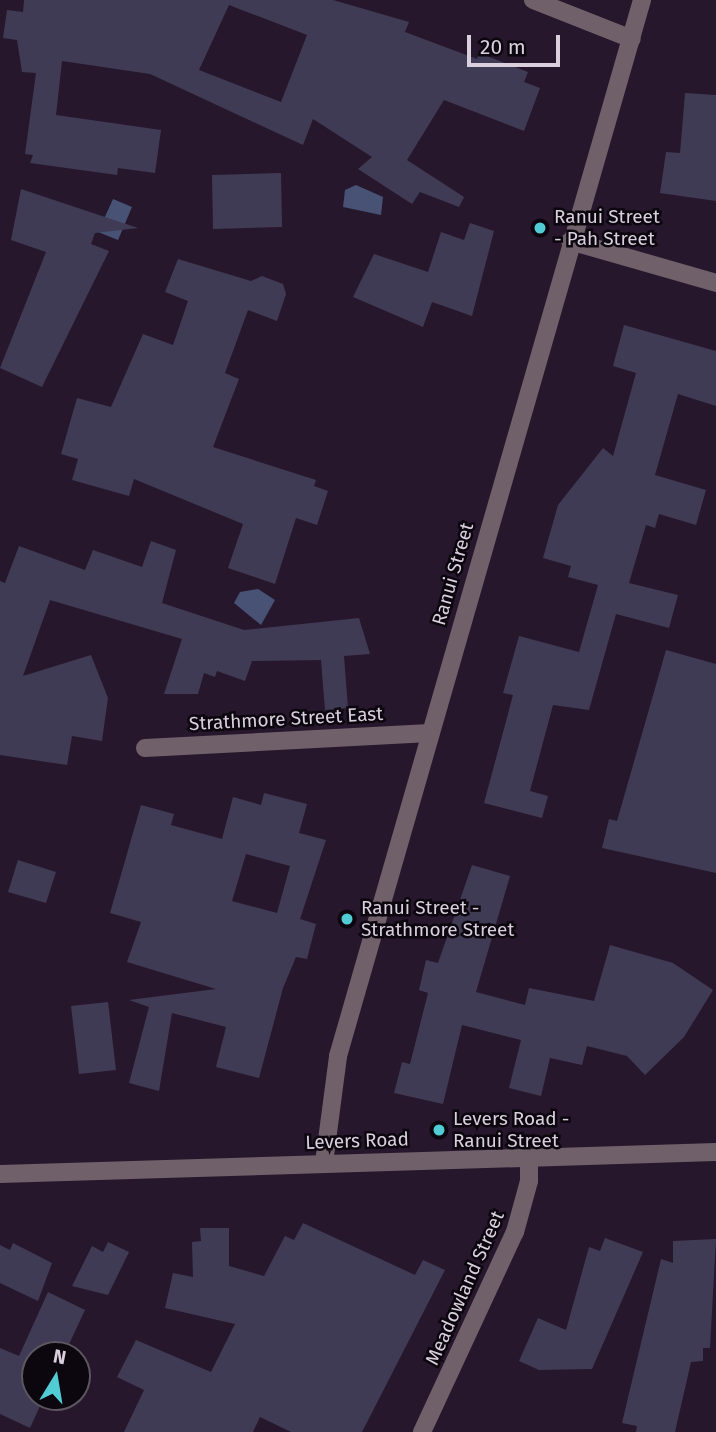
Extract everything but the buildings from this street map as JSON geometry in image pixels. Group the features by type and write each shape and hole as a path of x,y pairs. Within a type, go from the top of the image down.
{"street":[{"path":"533,0 632,39"},
{"name":"Ranui Street","path":"324,1163 338,1056 570,241 642,0"},
{"path":"570,241 716,283"},
{"name":"Strathmore Street East","path":"145,748 430,733"},
{"name":"Levers Road","path":"0,1174 716,1152"},
{"name":"Meadowland Street","path":"422,1432 515,1232 528,1158"}],"water":[{"path":"356,185 383,197 381,215 343,207 345,190"},
{"path":"113,199 132,207 118,240 98,232"},
{"path":"258,589 275,600 261,625 234,603 240,592"}],"place":[{"name":"Ranui Street - Pah Street","path":"540,228"},
{"name":"Ranui Street - Strathmore Street","path":"347,919"},
{"name":"Levers Road - Ranui Street","path":"439,1130"}]}
